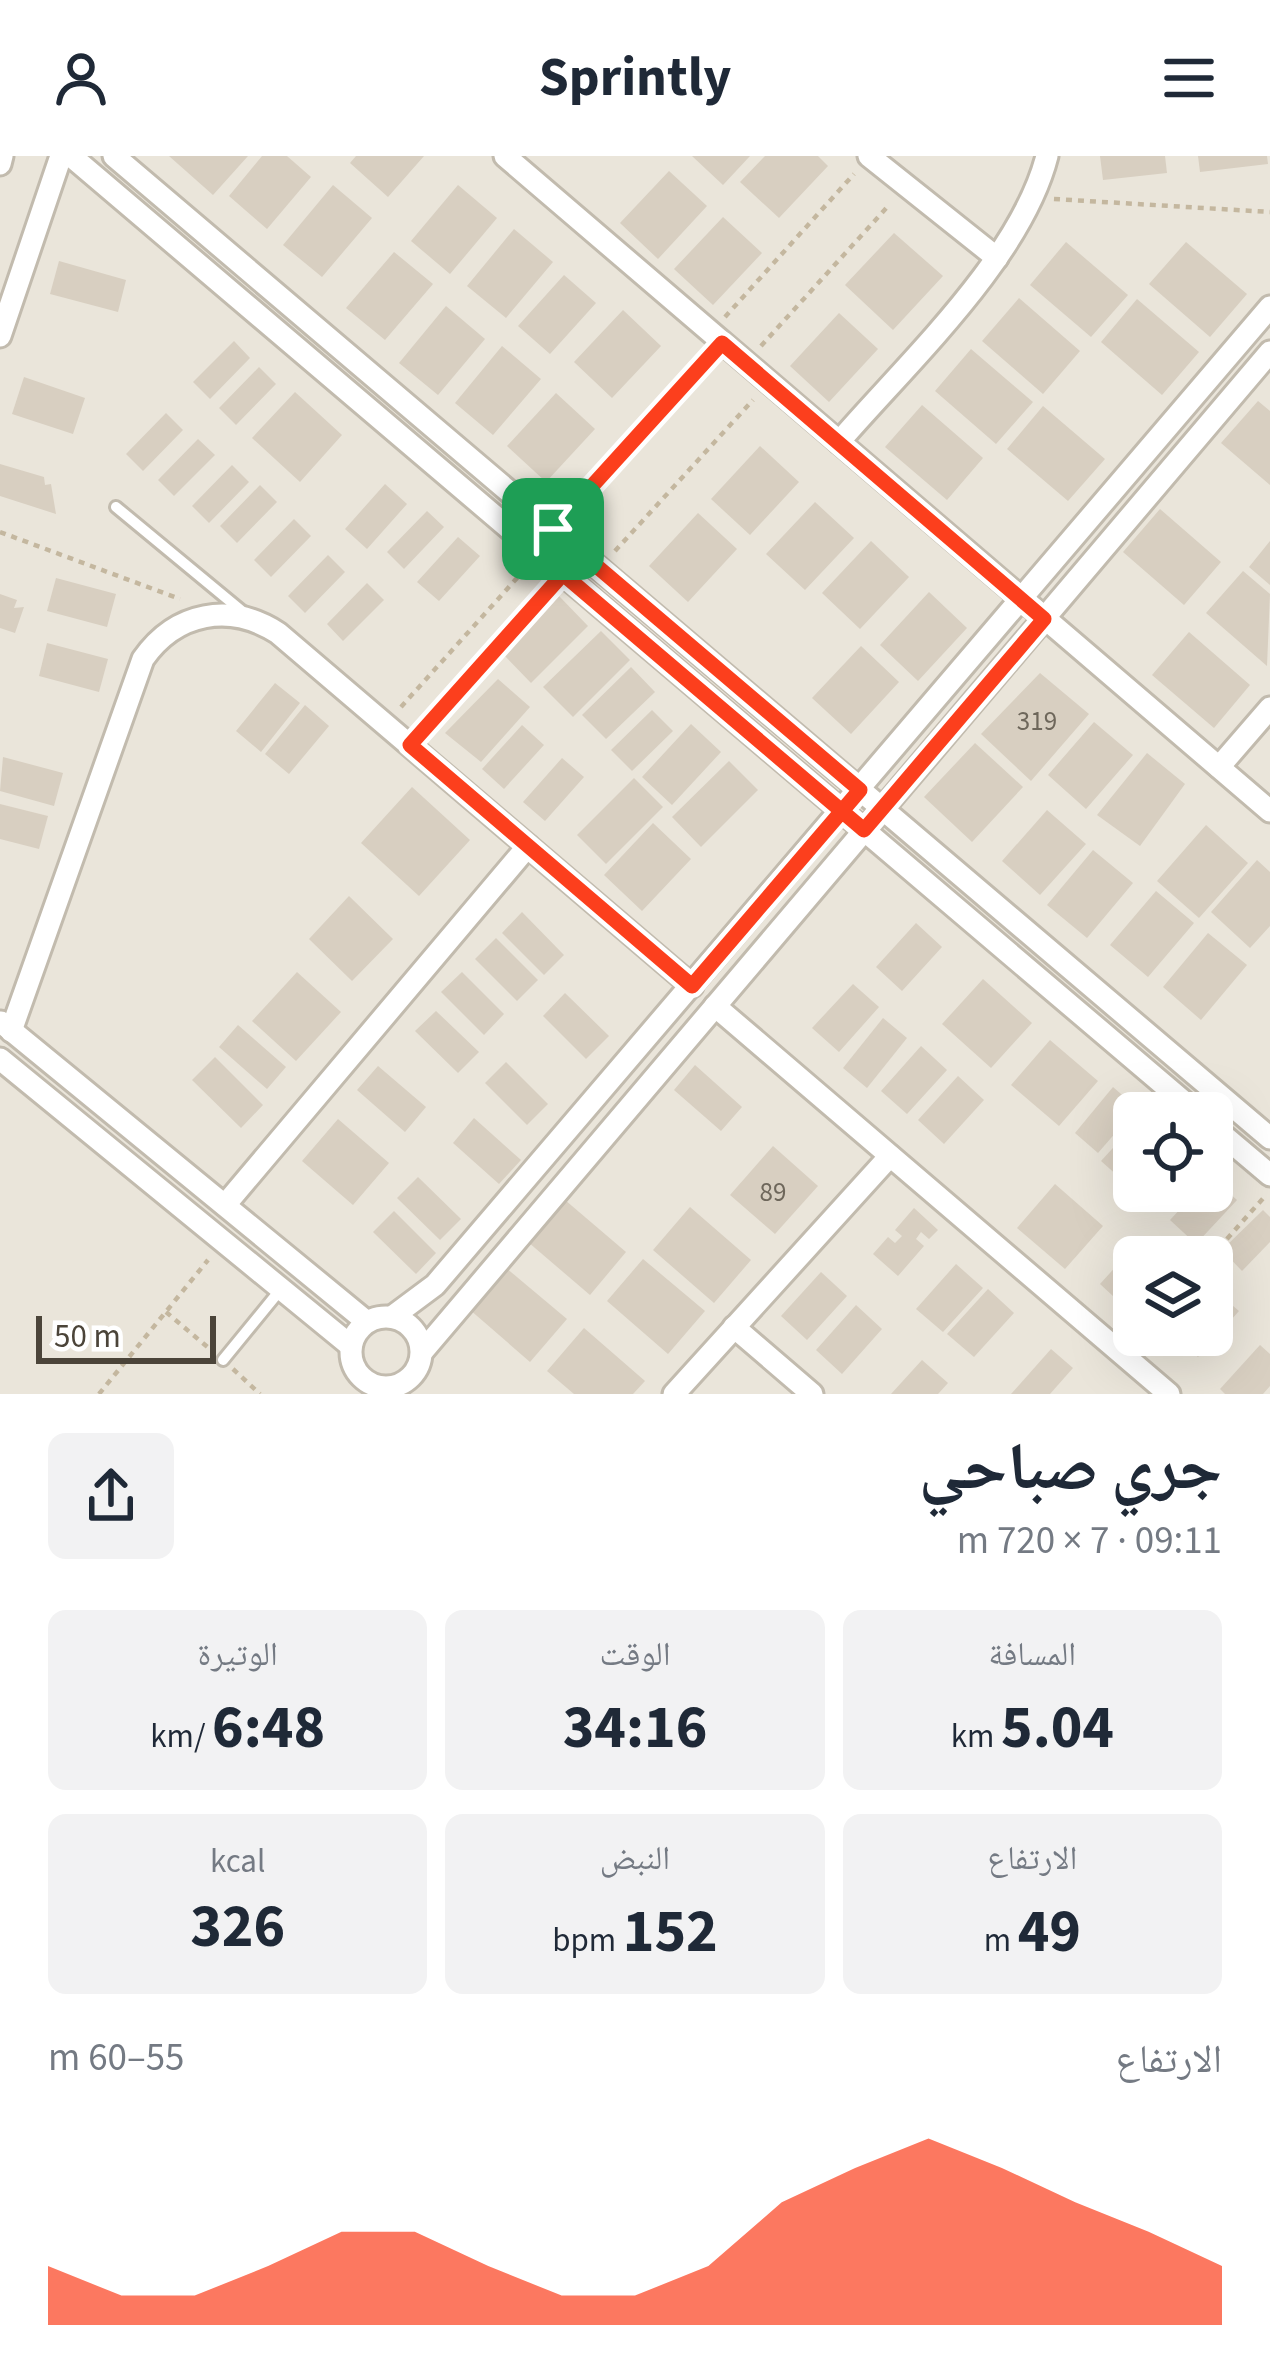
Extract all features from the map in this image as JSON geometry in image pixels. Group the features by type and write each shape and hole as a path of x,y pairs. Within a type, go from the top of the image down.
{"street":[{"path":"0,336 66,156 1172,1092"},
{"path":"114,156 1270,1138"},
{"path":"505,156 1270,811"},
{"path":"870,156 997,258"},
{"path":"839,442 997,258 1034,198 1047,156"},
{"path":"352,1346 367,1322 392,1317 435,1286 1270,307"},
{"path":"0,1059 352,1346 360,1375 377,1390 410,1387 422,1352 1270,352"},
{"path":"1217,370 1238,389"},
{"path":"367,1322 6,1026 143,659 176,626 220,614 250,618 278,633 692,986"},
{"path":"1219,767 1270,708"},
{"path":"225,1205 528,846"},
{"path":"715,1006 1169,1394"},
{"path":"1233,1144 1270,1175"},
{"path":"674,1394 890,1156"},
{"path":"392,1317 410,1325 422,1352"},
{"path":"734,1327 812,1394"}],"lane":[{"path":"116,507 250,618"},
{"path":"223,1360 281,1289"}],"path":[{"path":"553,529 870,156"},
{"path":"745,364 906,186"},
{"path":"1034,198 1270,212"},
{"path":"599,568 769,382"},
{"path":"0,532 220,614"},
{"path":"386,724 538,554"},
{"path":"410,745 563,574"},
{"path":"1229,1236 1270,1190"},
{"path":"99,1394 223,1241"}],"shaded area":[{"path":"0,156 1270,156 1270,1394 0,1394"}],"building":[{"path":"169,156 248,156 213,195"},
{"path":"262,156 287,156 311,177 267,229 229,196"},
{"path":"356,156 424,156 388,197 350,163"},
{"path":"692,156 750,156 723,185"},
{"path":"765,156 818,156 828,166 779,218 740,182"},
{"path":"1100,156 1165,156 1167,173 1103,180"},
{"path":"1198,156 1267,156 1268,164 1200,172"},
{"path":"669,171 707,206 658,259 620,223"},
{"path":"333,185 372,218 322,277 283,245"},
{"path":"458,185 497,218 450,274 411,241"},
{"path":"723,217 762,253 713,305 674,269"},
{"path":"514,229 553,262 506,318 467,286"},
{"path":"894,233 943,276 893,330 845,285"},
{"path":"1066,242 1128,295 1091,337 1030,285"},
{"path":"1186,242 1247,294 1210,337 1149,284"},
{"path":"394,252 433,284 385,340 346,308"},
{"path":"59,261 126,280 118,312 50,294"},
{"path":"564,275 596,303 550,354 518,326"},
{"path":"1019,298 1080,351 1043,394 982,341"},
{"path":"1137,299 1199,352 1162,395 1101,342"},
{"path":"446,306 485,339 438,395 399,363"},
{"path":"623,310 661,346 612,398 574,362"},
{"path":"839,313 878,349 829,402 790,366"},
{"path":"234,341 250,358 210,399 193,382"},
{"path":"502,346 541,379 493,435 455,403"},
{"path":"971,349 1033,402 996,444 935,391"},
{"path":"259,367 276,384 236,425 219,408"},
{"path":"24,377 85,398 73,434 12,414"},
{"path":"295,392 342,435 300,482 252,438"},
{"path":"556,393 595,429 546,482 507,446"},
{"path":"1258,401 1270,411 1270,485 1221,443"},
{"path":"922,405 983,458 947,500 885,447"},
{"path":"1043,406 1105,459 1068,501 1007,449"},
{"path":"166,413 183,430 143,471 126,454"},
{"path":"198,439 215,455 174,496 158,480"},
{"path":"760,446 799,482 750,535 711,499"},
{"path":"0,464 44,477 45,485 51,484 56,514 0,496"},
{"path":"232,465 249,482 209,523 192,506"},
{"path":"385,484 407,504 367,549 345,529"},
{"path":"260,485 277,502 237,543 220,526"},
{"path":"815,502 854,538 805,590 766,554"},
{"path":"1160,509 1221,562 1184,605 1123,552"},
{"path":"427,511 444,527 404,569 387,552"},
{"path":"698,513 737,549 688,602 649,566"},
{"path":"294,519 311,536 271,577 254,560"},
{"path":"458,537 480,556 439,601 417,582"},
{"path":"871,541 909,577 860,629 822,593"},
{"path":"1270,541 1270,585 1249,567"},
{"path":"328,555 345,572 305,613 288,596"},
{"path":"1243,571 1270,594 1267,666 1206,613"},
{"path":"56,578 116,594 107,627 47,611"},
{"path":"367,583 384,600 343,641 327,624"},
{"path":"929,592 967,628 918,681 880,645"},
{"path":"0,594 17,600 14,608 24,607 15,633 0,628"},
{"path":"559,596 588,626 531,683 502,653"},
{"path":"601,631 630,660 573,717 543,687"},
{"path":"1189,632 1250,685 1214,728 1152,675"},
{"path":"47,643 108,659 99,692 39,676"},
{"path":"861,646 899,682 851,734 812,698"},
{"path":"631,667 655,692 606,739 582,715"},
{"path":"1040,673 1089,714 1031,781 981,734"},
{"path":"498,679 530,707 481,762 445,733"},
{"path":"275,683 300,703 261,752 236,731"},
{"path":"305,705 329,726 289,774 265,754"},
{"path":"652,710 673,731 632,771 611,750"},
{"path":"1094,722 1133,755 1086,809 1048,775"},
{"path":"691,724 721,752 672,805 642,777"},
{"path":"522,725 544,745 504,789 482,769"},
{"path":"975,743 1023,787 972,842 924,797"},
{"path":"1147,753 1185,784 1140,846 1097,815"},
{"path":"3,757 63,773 54,806 0,791"},
{"path":"562,758 584,777 545,821 523,802"},
{"path":"729,761 758,790 701,847 672,817"},
{"path":"634,778 663,807 606,864 577,835"},
{"path":"412,787 470,840 419,896 361,843"},
{"path":"0,804 48,816 39,849 0,839"},
{"path":"1047,810 1086,844 1040,895 1002,861"},
{"path":"653,823 691,859 642,911 604,875"},
{"path":"1206,825 1248,863 1199,918 1157,881"},
{"path":"1093,850 1133,883 1087,938 1047,905"},
{"path":"1257,860 1270,872 1270,926 1250,948 1211,912"},
{"path":"1156,891 1194,923 1148,977 1110,945"},
{"path":"349,896 393,939 352,981 309,939"},
{"path":"522,912 564,955 544,975 502,933"},
{"path":"916,923 942,947 902,991 876,967"},
{"path":"1208,933 1247,965 1201,1020 1163,987"},
{"path":"496,938 538,980 517,1001 475,959"},
{"path":"297,972 341,1012 296,1061 252,1021"},
{"path":"462,972 504,1014 484,1035 441,992"},
{"path":"983,979 1032,1023 991,1068 942,1024"},
{"path":"853,984 879,1007 839,1052 812,1028"},
{"path":"565,993 609,1036 586,1059 543,1016"},
{"path":"436,1011 479,1052 458,1073 415,1031"},
{"path":"883,1018 907,1038 867,1088 843,1068"},
{"path":"238,1025 286,1067 267,1089 219,1047"},
{"path":"1050,1040 1098,1081 1059,1126 1011,1085"},
{"path":"921,1046 947,1070 907,1114 881,1091"},
{"path":"215,1057 263,1105 241,1128 192,1080"},
{"path":"506,1062 548,1104 527,1125 485,1083"},
{"path":"695,1065 742,1107 721,1131 674,1090"},
{"path":"378,1066 426,1107 405,1132 357,1090"},
{"path":"958,1076 984,1100 944,1144 918,1120"},
{"path":"1113,1087 1119,1092 1113,1092 1113,1136 1098,1153 1075,1133"},
{"path":"474,1118 521,1160 499,1184 453,1143"},
{"path":"338,1119 389,1163 353,1205 302,1161"},
{"path":"773,1146 818,1186 775,1234 730,1195"},
{"path":"1113,1148 1113,1172 1101,1161"},
{"path":"418,1177 461,1219 440,1240 397,1198"},
{"path":"1055,1184 1103,1226 1065,1269 1017,1228"},
{"path":"565,1200 626,1252 590,1295 528,1242"},
{"path":"690,1207 751,1260 714,1303 653,1250"},
{"path":"914,1208 938,1230 929,1239 921,1232 916,1239 924,1246 898,1276 873,1254 888,1237 895,1243 902,1236 895,1230"},
{"path":"1263,1210 1270,1217 1270,1242 1242,1271 1233,1262 1233,1239"},
{"path":"394,1211 436,1253 416,1274 373,1232"},
{"path":"1177,1212 1226,1212 1203,1236 1187,1236 1170,1220"},
{"path":"643,1259 705,1311 668,1354 607,1301"},
{"path":"956,1264 983,1288 943,1332 916,1309"},
{"path":"505,1267 567,1319 530,1362 469,1309"},
{"path":"1113,1270 1113,1296 1100,1284"},
{"path":"821,1272 847,1296 807,1340 781,1316"},
{"path":"988,1289 1014,1313 974,1357 947,1334"},
{"path":"856,1305 882,1329 842,1374 816,1350"},
{"path":"584,1328 645,1381 633,1394 574,1394 547,1371"},
{"path":"1260,1345 1270,1354 1270,1386 1263,1394 1225,1394 1220,1389"},
{"path":"1051,1349 1073,1368 1050,1394 1011,1394"},
{"path":"922,1360 948,1383 938,1394 891,1394"}],"route":[{"path":"553,529 722,343 1044,619 864,830 842,811 563,574 410,745 692,986 767,898 842,811 860,790 553,529"}]}
